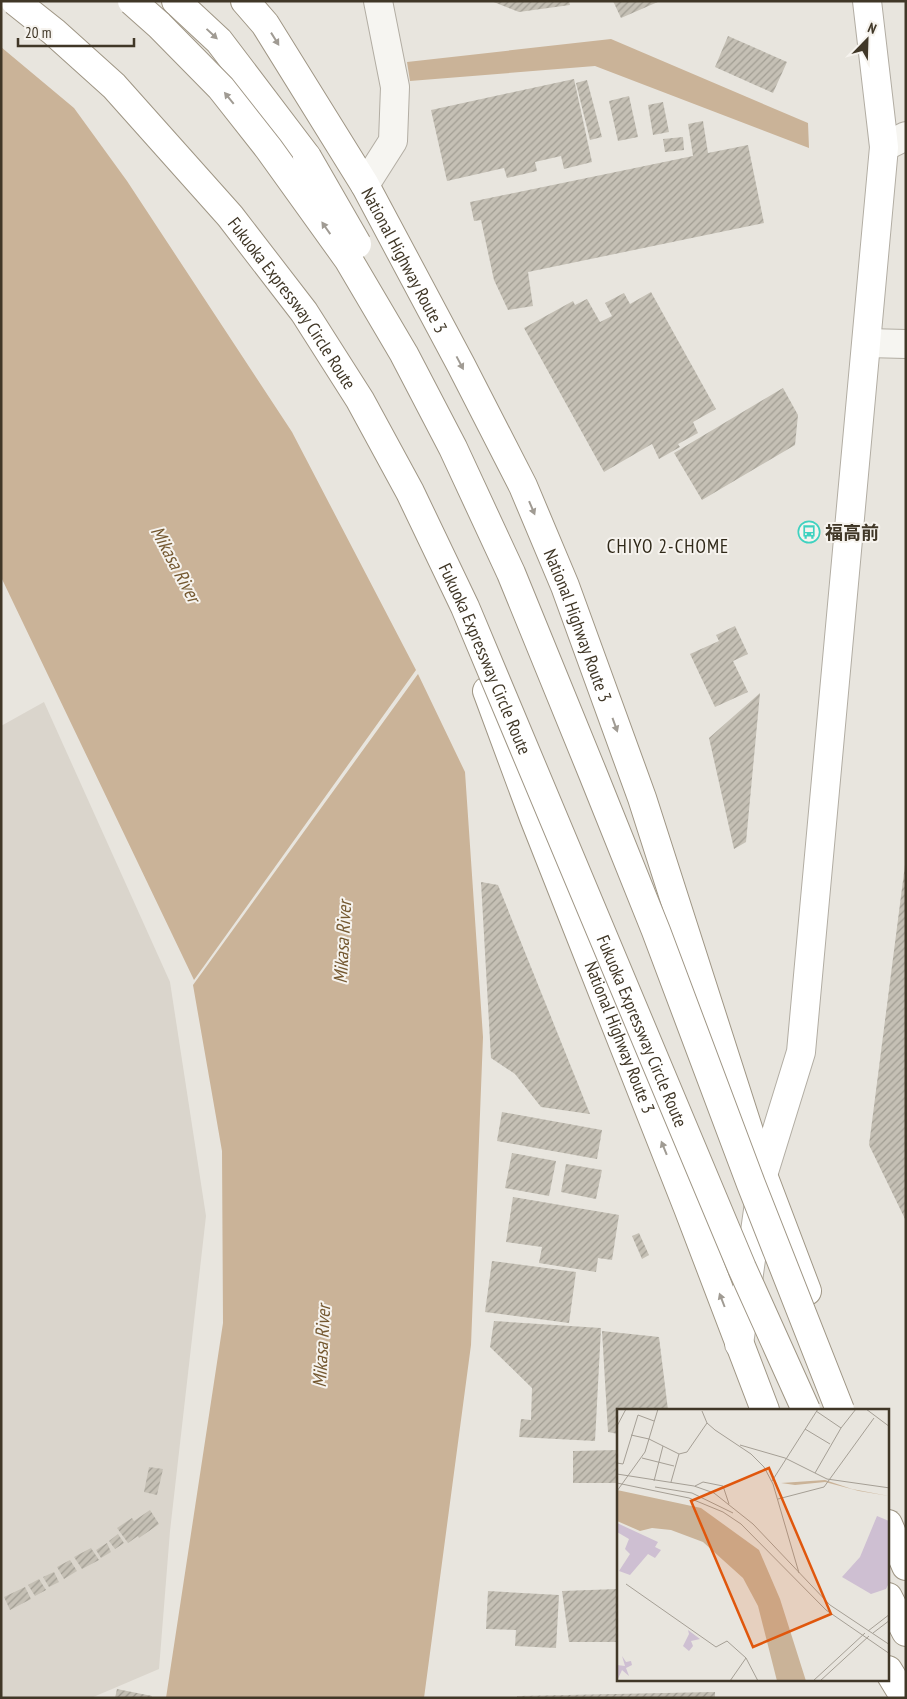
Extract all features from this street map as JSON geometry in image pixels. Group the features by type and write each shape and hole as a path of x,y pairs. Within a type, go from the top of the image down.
{"main road":[{"name":"Fukuoka Expressway Circle Route","path":"5,1 60,44 101,83 159,149 289,316 346,403 393,482 452,600 546,814 732,1262 796,1409"},
{"name":"Fukuoka Expressway Circle Route","path":"15,1 54,32 114,86 230,216 304,312 360,400 410,492 465,607 742,1268 806,1409"},
{"name":"National Highway Route 3","path":"34,1 166,128 266,245 394,439 534,818 765,1409"},
{"path":"132,1 159,25 220,88 270,148 348,260 404,354 454,448 511,573 593,774 656,931 751,1184 842,1409"},
{"path":"176,1 220,42 307,157 373,272 418,361 524,591 665,930 842,1409"},
{"name":"National Highway Route 3","path":"245,1 265,24 365,185 523,486 565,586 642,798 763,1175 851,1409"},
{"path":"739,1344 763,1175 801,1052 867,343 895,142 867,1"},
{"path":"890,1520 906,1552"},
{"path":"890,1520 906,1556"},
{"path":"890,1529 906,1566"},
{"path":"890,1587 906,1617"},
{"path":"890,1601 906,1632"},
{"path":"890,1673 905,1698"}],"street":[{"path":"365,185 393,141 395,86 378,1"},
{"path":"867,343 906,344"}],"shaded area":[{"path":"44,702 170,982 206,1216 170,1531 159,1669 91,1698 1,1698 1,726"}],"water":[{"path":"611,39 808,123 809,148 595,66 410,81 407,62"},
{"name":"Mikasa River","path":"1,47 74,108 127,181 292,432 416,670 194,980 1,577"},
{"name":"Mikasa River","path":"418,674 465,772 483,1037 471,1345 424,1698 166,1698 223,1323 222,1151 193,985"}],"building":[{"path":"491,1 569,1 570,5 519,12"},
{"path":"613,1 660,1 621,18"},
{"path":"728,36 787,62 773,93 715,67"},
{"path":"574,79 592,162 564,169 561,156 535,162 537,171 507,178 504,168 447,181 431,110"},
{"path":"587,80 602,137 590,140 576,83"},
{"path":"629,96 638,137 618,141 609,101"},
{"path":"663,102 669,132 653,135 648,105"},
{"path":"703,121 708,153 748,145 764,223 528,272 533,306 508,310 494,280 481,220 474,221 470,202 693,156 688,124"},
{"path":"683,137 684,150 665,152 663,139"},
{"path":"651,292 716,409 693,422 698,433 678,444 680,447 659,459 652,444 604,472 524,328 573,301 575,305 587,299 600,322 612,316 605,303 624,293 630,304"},
{"path":"783,388 798,415 795,445 702,500 674,453"},
{"path":"735,626 748,654 733,661 748,692 715,707 690,654 719,641 716,635"},
{"path":"760,693 746,842 734,849 709,738"},
{"path":"906,865 906,1221 869,1145"},
{"path":"481,882 498,885 590,1114 541,1107 515,1074 491,1058"},
{"path":"502,1112 602,1130 597,1159 497,1141"},
{"path":"512,1153 556,1161 549,1196 505,1188"},
{"path":"566,1164 602,1170 596,1199 561,1192"},
{"path":"513,1197 619,1215 612,1260 598,1258 596,1272 539,1263 542,1247 506,1242"},
{"path":"639,1233 649,1255 642,1259 632,1236"},
{"path":"492,1261 576,1272 569,1323 485,1312"},
{"path":"494,1321 601,1328 595,1441 519,1437 521,1419 531,1420 532,1388 490,1347"},
{"path":"602,1331 659,1337 668,1409 617,1409 617,1434 608,1432"},
{"path":"617,1450 617,1483 573,1483 573,1451"},
{"path":"149,1467 163,1469 157,1495 144,1492"},
{"path":"150,1510 159,1524 128,1543 117,1528 132,1518 134,1521"},
{"path":"118,1534 124,1543 115,1549 109,1541"},
{"path":"107,1543 111,1552 101,1558 96,1550"},
{"path":"91,1548 99,1560 82,1569 74,1557"},
{"path":"70,1560 77,1571 64,1579 57,1567"},
{"path":"54,1572 59,1582 49,1587 43,1577"},
{"path":"39,1579 46,1590 35,1596 28,1585"},
{"path":"25,1587 31,1599 10,1610 4,1597"},
{"path":"617,1589 617,1642 569,1642 562,1591"},
{"path":"488,1591 559,1595 556,1648 515,1646 516,1630 486,1629"},
{"path":"117,1689 152,1696 151,1698 115,1698"},
{"path":"715,1692 715,1698 517,1698 517,1696"}],"place":[{"name":"福高前","path":"809,532"}],"district":[{"name":"CHIYO 2-CHOME","path":"668,546"}]}
